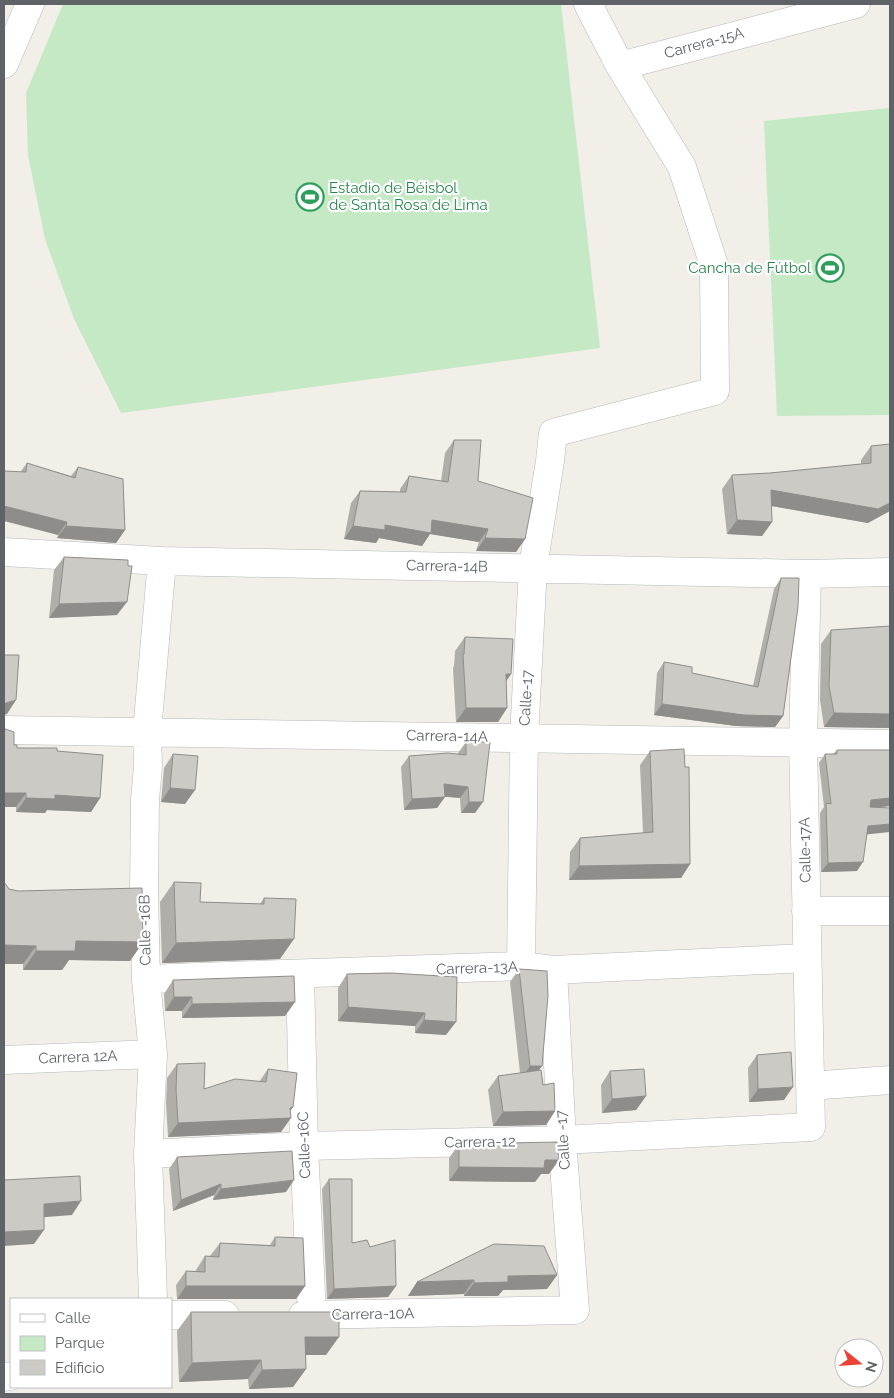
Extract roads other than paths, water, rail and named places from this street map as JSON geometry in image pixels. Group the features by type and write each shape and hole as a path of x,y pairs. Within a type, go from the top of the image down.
{"street":[{"path":"4,64 30,4"},
{"path":"588,4 620,66"},
{"name":"Carrera-15A","path":"620,66 856,4"},
{"name":"Calle-17","path":"521,966 524,737 533,567 553,433 715,391 714,265 682,167 620,66"},
{"name":"Carrera-14B","path":"4,552 162,561 807,574 890,572"},
{"name":"Calle -16B","path":"153,1298 148,1154 153,1054 146,980 144,891 145,800 148,732 162,561"},
{"name":"Calle-17A","path":"807,574 803,742 811,1127"},
{"name":"Carrera-14A","path":"4,730 890,744"},
{"path":"116,892 144,891"},
{"path":"806,911 890,912"},
{"name":"Carrera-13A","path":"146,980 521,966 554,970 807,958"},
{"name":"Calle -17","path":"554,970 562,1140 575,1310"},
{"name":"Calle-16C","path":"300,974 304,1146 312,1315"},
{"name":"Carrera 12A","path":"4,1060 153,1054"},
{"path":"810,1086 890,1080"},
{"name":"Carrera-12","path":"148,1154 304,1146 562,1140 811,1127"},
{"name":"Carrera-10A","path":"275,1315 575,1310"},
{"path":"172,1315 246,1315"}],"place":[{"name":"Estadio de Béisbol de Santa Rosa de Lima","path":"310,197"},
{"name":"Cancha de Fútbol","path":"830,268"}]}
